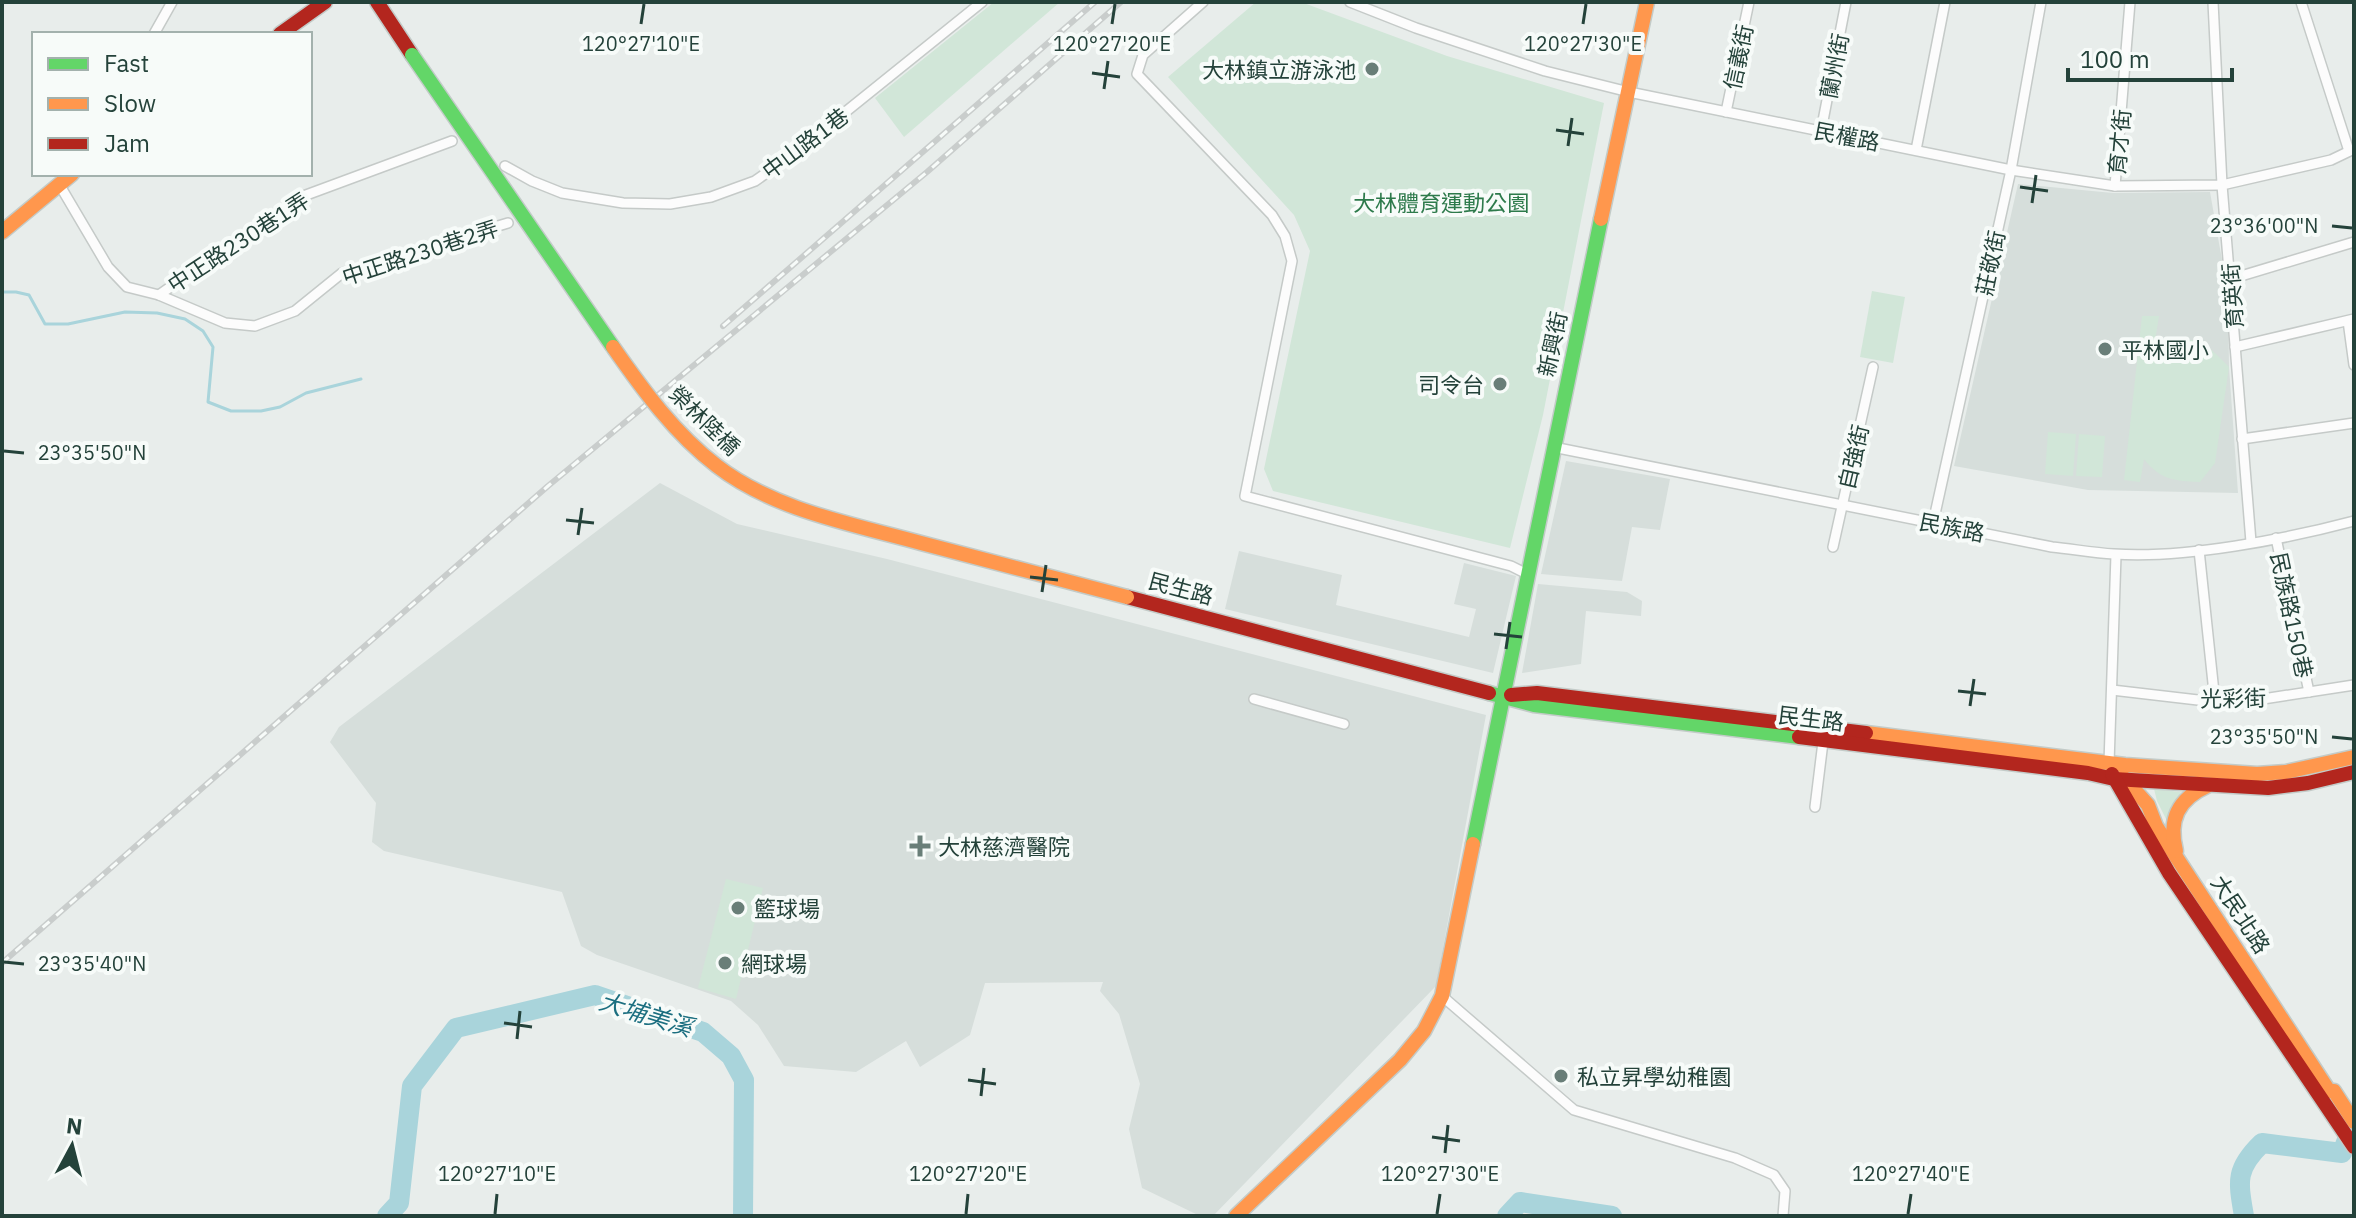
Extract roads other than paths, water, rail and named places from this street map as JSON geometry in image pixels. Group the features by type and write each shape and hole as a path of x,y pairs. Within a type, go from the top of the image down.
{"main road":[{"path":"283,32 325,2"},
{"name":"榮林陸橋","path":"377,2 639,384 682,435 718,467 769,497 847,523 1127,597"},
{"name":"新興街","path":"1236,1216 1400,1060 1424,1031 1442,996 1647,2"},
{"path":"2,232 68,177"},
{"name":"民生路","path":"1127,597 1534,705 2088,773 2257,774 2286,772 2354,757"},
{"name":"民生路","path":"1502,696 1537,693 1593,699 2109,763 2121,774"},
{"path":"2121,774 2209,785 2268,788 2308,783 2354,772"},
{"name":"大民北路","path":"2121,774 2148,805 2156,826 2329,1091 2328,1094"},
{"name":"大民北路","path":"2121,774 2169,873 2328,1094"},
{"path":"2179,859 2173,842 2172,818 2183,799 2209,785"},
{"path":"2328,1094 2354,1122"},
{"path":"2328,1094 2354,1147"}],"street":[{"path":"155,32 172,2"},
{"name":"中山路1巷","path":"505,166 562,193 623,203 670,204 711,197 755,181 792,155 982,2"},
{"path":"1203,2 1143,55 1137,74 1272,215 1285,236 1292,261 1245,496 1511,566 1527,574"},
{"name":"民權路","path":"1350,2 1416,28 1545,71 1629,92 2011,170 2115,186 2222,185 2331,160 2351,150"},
{"name":"信義街","path":"1726,112 1749,2"},
{"name":"蘭州街","path":"1821,131 1846,2"},
{"path":"1916,150 1945,2"},
{"name":"莊敬街","path":"1933,523 2011,170 2041,2"},
{"name":"育才街","path":"2115,186 2130,2"},
{"name":"育英街","path":"2213,2 2222,185 2251,542"},
{"path":"2301,2 2351,150"},
{"name":"中正路230巷1弄","path":"159,295 298,198 452,141"},
{"name":"中正路230巷2弄","path":"68,177 108,267 127,287 159,295 225,323 255,326 295,311 342,273 508,223"},
{"path":"2231,279 2354,242"},
{"path":"2235,347 2351,320 2354,365"},
{"name":"自強街","path":"1833,547 1873,367"},
{"path":"2242,439 2354,423"},
{"name":"民族路","path":"1553,447 2052,547 2116,555 2199,550 2354,521"},
{"name":"民族路150巷","path":"2276,538 2309,692"},
{"path":"2199,550 2215,702"},
{"path":"2109,763 2116,555"},
{"name":"光彩街","path":"2112,690 2215,702 2354,685"},
{"path":"1254,699 1344,724"},
{"path":"1815,807 1823,742"},
{"path":"1442,996 1574,1110 1735,1158 1774,1175 1785,1191 1783,1216"}],"waterway":[{"path":"2,292 29,295 45,324 68,324 125,312 157,313 185,319 203,331 213,347 208,402 231,411 261,411 280,407 306,393 361,379"},
{"name":"大埔美溪","path":"387,1216 399,1203 412,1086 456,1028 595,995 703,1032 731,1056 744,1080 743,1216"},
{"path":"2244,1216 2241,1176 2247,1160 2262,1143 2342,1153 2354,1121"},
{"path":"1507,1216 1520,1202 1612,1216"}],"railway":[{"path":"723,326 1095,2"},
{"path":"2,963 548,486 927,172 1121,2"}],"place":[{"name":"大林鎮立游泳池","path":"1372,69"},
{"name":"平林國小","path":"2105,349"},
{"name":"司令台","path":"1500,384"},
{"name":"大林慈濟醫院","path":"920,846"},
{"name":"籃球場","path":"738,908"},
{"name":"網球場","path":"725,963"},
{"name":"私立昇學幼稚園","path":"1561,1076"}],"park label":[{"name":"大林體育運動公園","path":"1441,202"}]}
